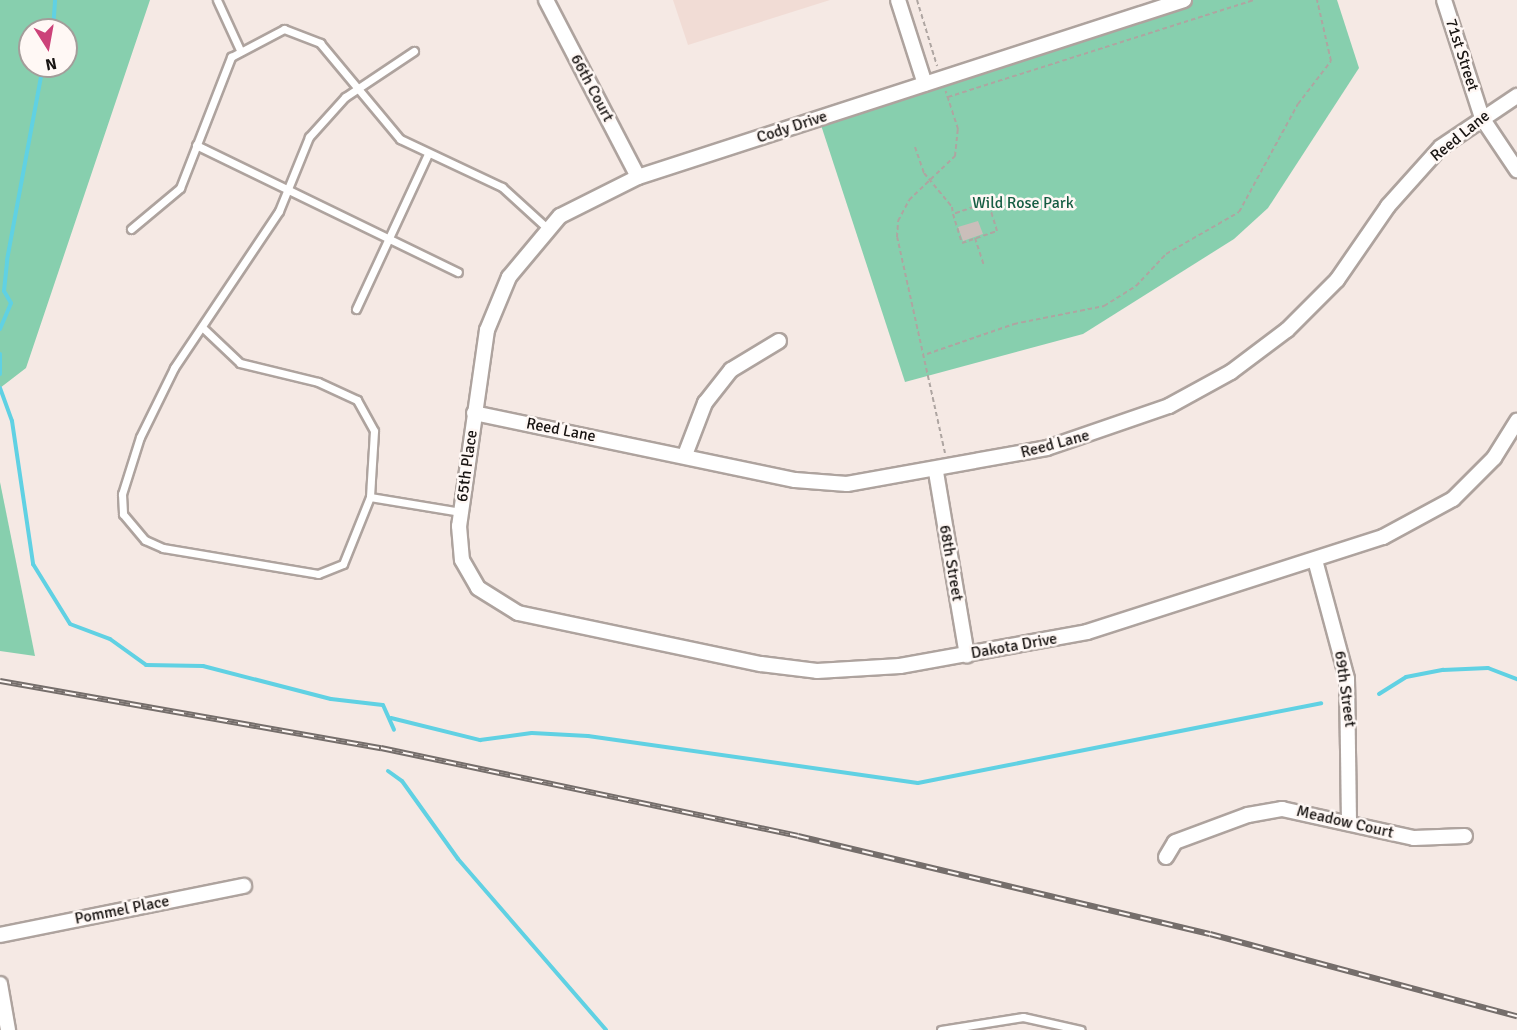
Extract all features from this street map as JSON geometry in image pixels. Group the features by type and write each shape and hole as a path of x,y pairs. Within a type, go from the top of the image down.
{"street":[{"name":"66th Court","path":"546,0 638,177"},
{"path":"898,0 925,84"},
{"name":"Cody Drive","path":"482,355 509,277 547,228 586,199 638,177 1184,0"},
{"name":"71st Street","path":"1444,0 1482,117 1517,170"},
{"name":"Reed Lane","path":"474,413 816,482 847,484 936,472 1116,427 1231,372 1287,330 1337,280 1388,206 1441,147 1482,117 1517,96"},
{"path":"685,455 705,403 731,370 779,341"},
{"name":"65th Place","path":"469,575 459,542 482,355"},
{"name":"Dakota Drive","path":"469,575 489,599 518,613 783,668 851,671 967,655 1087,632 1315,560 1429,515 1476,478 1517,421"},
{"name":"68th Street","path":"936,472 967,655"},
{"name":"69th Street","path":"1315,560 1347,678 1349,822"},
{"name":"Meadow Court","path":"1166,857 1174,842 1261,811 1299,810 1414,838 1465,836"},
{"name":"Pommel Place","path":"0,935 244,886"},
{"path":"0,984 8,1030"}],"lane":[{"path":"217,0 240,50"},
{"path":"132,229 180,188 231,57 240,50 284,29 320,43 355,90 400,139 427,156 502,187 547,228"},
{"path":"202,327 240,363 318,382 357,400 374,431 370,497 343,564 318,574 200,559 145,540 123,514 122,494 140,437 202,327 287,193 309,137 355,90 414,51"},
{"path":"196,145 287,193 458,272"},
{"path":"356,309 427,156"},
{"path":"370,497 461,512"},
{"path":"941,1030 982,1026 1023,1017 1081,1030"}],"path":[{"path":"917,0 948,97 958,146 950,166 903,208 897,237 927,354 946,458"},
{"path":"948,97 1253,0"},
{"path":"927,354 1014,324 1104,306 1136,286 1166,254 1239,212 1298,104 1331,61 1317,0"},
{"path":"915,147 931,182 953,214 962,243 998,231 988,202 953,214"},
{"path":"975,238 984,265"}],"shaded area":[{"path":"673,0 830,0 688,45"}],"green space":[{"path":"0,0 150,0 26,368 0,388"},
{"name":"Wild Rose Park","path":"1184,0 1337,0 1359,68 1268,208 1234,239 1083,334 905,382 819,119"},
{"path":"0,482 35,656 0,651"}],"building":[{"path":"978,221 983,234 963,241 958,227"}],"waterway":[{"path":"54,18 55,0"},
{"path":"0,329 11,303 4,291 7,260 41,78"},
{"path":"0,354 0,374"},
{"path":"0,388 12,421 33,564 70,624 110,639 146,665 203,666 331,699 383,705 394,730"},
{"path":"1379,694 1406,677 1443,670 1488,668 1517,679"},
{"path":"391,718 480,740 532,733 588,736 918,783 1321,703"},
{"path":"388,771 402,781 458,859 606,1030"}],"railway":[{"path":"0,681 381,748 798,836 1210,934 1517,1016"}]}
